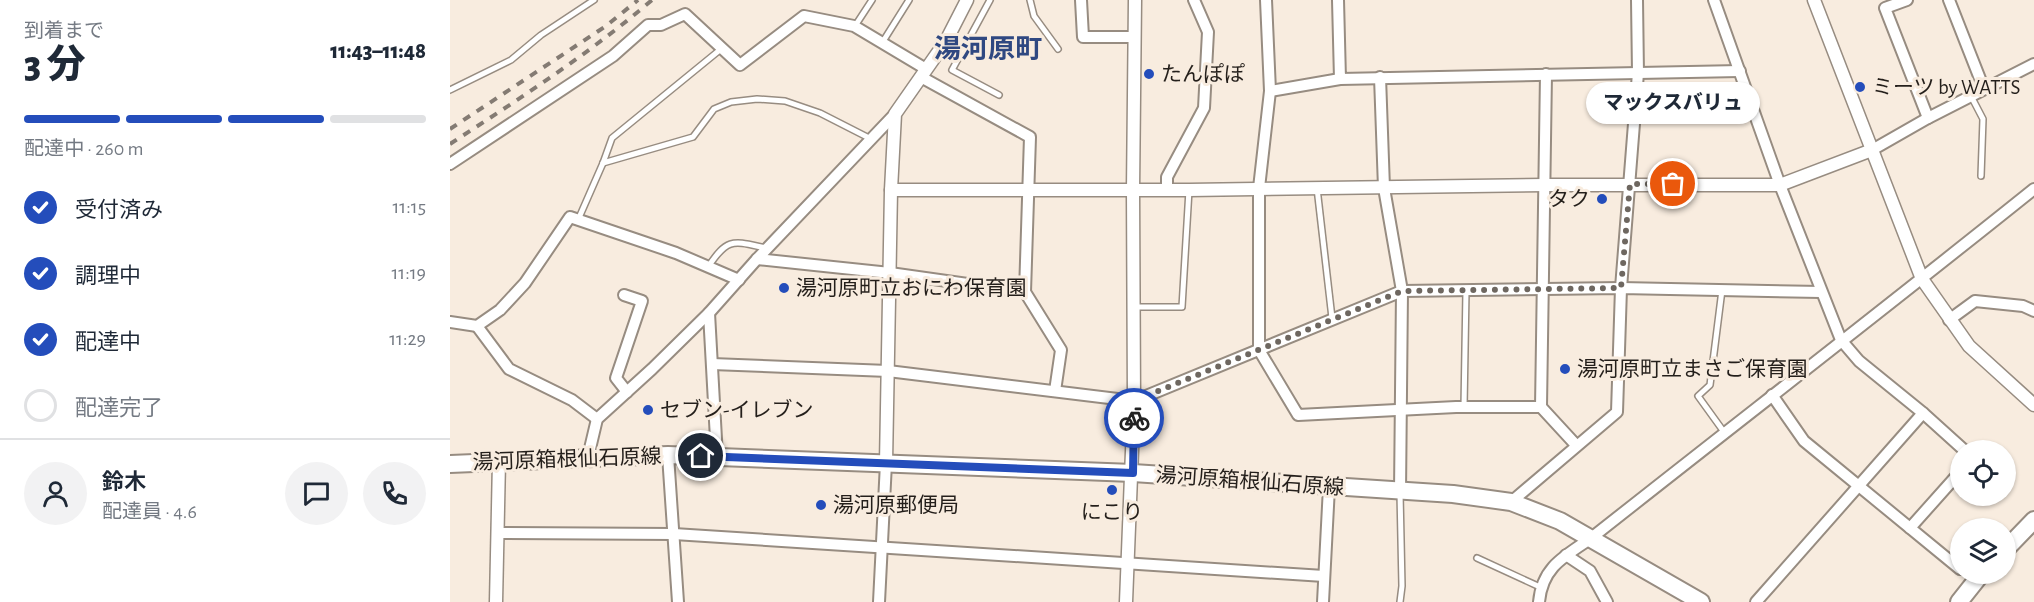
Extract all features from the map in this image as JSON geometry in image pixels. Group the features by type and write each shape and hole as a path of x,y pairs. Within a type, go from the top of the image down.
{"main road":[{"name":"湯河原箱根仙石原線","path":"450,464 668,455 1133,473 1453,494 1511,502 1560,521 1701,602"},
{"path":"2016,539 2034,520"},
{"path":"1959,602 1969,584"}],"street":[{"path":"1081,0 1083,38 1134,37"},
{"path":"1126,602 1133,473 1135,0"},
{"path":"1167,190 1167,177 1204,108 1208,32 1194,0"},
{"path":"1266,0 1270,91 1259,189 1258,350 1298,415 1541,407"},
{"path":"1338,0 1340,79"},
{"path":"1511,502 1617,412 1621,288 1638,73 1637,0"},
{"path":"1714,0 1780,185 1841,340 1859,361 1953,440"},
{"path":"1814,0 1922,279 1969,346 2034,405"},
{"path":"1907,0 1885,8 1928,118"},
{"path":"1949,0 1984,89"},
{"path":"588,457 597,419 710,313 757,259 895,114 946,41 966,1"},
{"path":"450,164 613,56 648,25 661,25 685,14 740,65 804,16 854,26 923,73 1030,137 1025,292 1061,350 1055,391"},
{"path":"891,190 1317,189 1630,184 1780,185 1872,150 1928,118 2034,64"},
{"path":"1270,91 1340,79 1380,77 1740,71"},
{"path":"1546,74 1541,407 1576,446"},
{"path":"1380,77 1384,188 1402,291 1400,492"},
{"path":"879,602 886,463 891,190 895,114"},
{"path":"1539,602 1540,587 1550,568 1590,539 2034,189"},
{"path":"450,322 477,326 500,310 525,283 570,218 676,253 739,280"},
{"path":"757,259 890,273 1025,292"},
{"path":"712,364 888,371 1134,401 1402,291 1621,288 1821,292"},
{"path":"624,295 642,301 616,378 627,392"},
{"path":"1949,320 1975,301 2023,306 2034,311"},
{"path":"710,313 717,457"},
{"path":"477,326 508,369 572,400 597,419"},
{"path":"1772,395 1804,441 1950,561"},
{"path":"1756,602 1923,413"},
{"path":"668,455 678,602"},
{"path":"496,602 499,461"},
{"path":"1910,528 1950,483"},
{"path":"1323,602 1329,486"},
{"path":"498,533 674,534 1324,576"},
{"path":"1566,555 1590,571 1607,602"}],"lane":[{"path":"450,90 511,60 541,35 594,0"},
{"path":"854,26 872,0"},
{"path":"882,43 909,0"},
{"path":"990,0 951,70 999,95"},
{"path":"1030,0 1035,16 1058,49"},
{"path":"578,220 612,138 721,49"},
{"path":"1971,96 1983,119 1981,176"},
{"path":"603,163 693,137 714,109 731,102 757,99 785,102 820,113 871,139"},
{"path":"1317,189 1332,318"},
{"path":"1135,307 1182,307 1189,190"},
{"path":"708,267 720,249 727,244 739,243 768,248"},
{"path":"1464,408 1466,289"},
{"path":"1722,290 1710,385 1698,396 1725,432"},
{"path":"1400,492 1402,586 1400,602"},
{"path":"1477,558 1540,587"}],"railway":[{"path":"450,129 606,26 638,0"},
{"path":"450,144 579,57 652,0"}],"way so far":[{"path":"1134,418 1134,401 1402,291 1621,288 1630,184 1673,184"}],"place":[{"name":"たんぽぽ","path":"1149,74"},
{"name":"ミーツ by WATTS","path":"1860,87"},
{"name":"マックスバリュ","path":"1673,184"},
{"name":"タク","path":"1602,199"},
{"name":"湯河原町立おにわ保育園","path":"784,288"},
{"name":"湯河原町立まさご保育園","path":"1565,369"},
{"name":"セブン-イレブン","path":"648,410"},
{"name":"にこり","path":"1112,490"},
{"name":"湯河原郵便局","path":"821,505"}],"district":[{"name":"湯河原町","path":"988,49"}],"route":[{"path":"701,456 1133,473 1134,418"}]}
